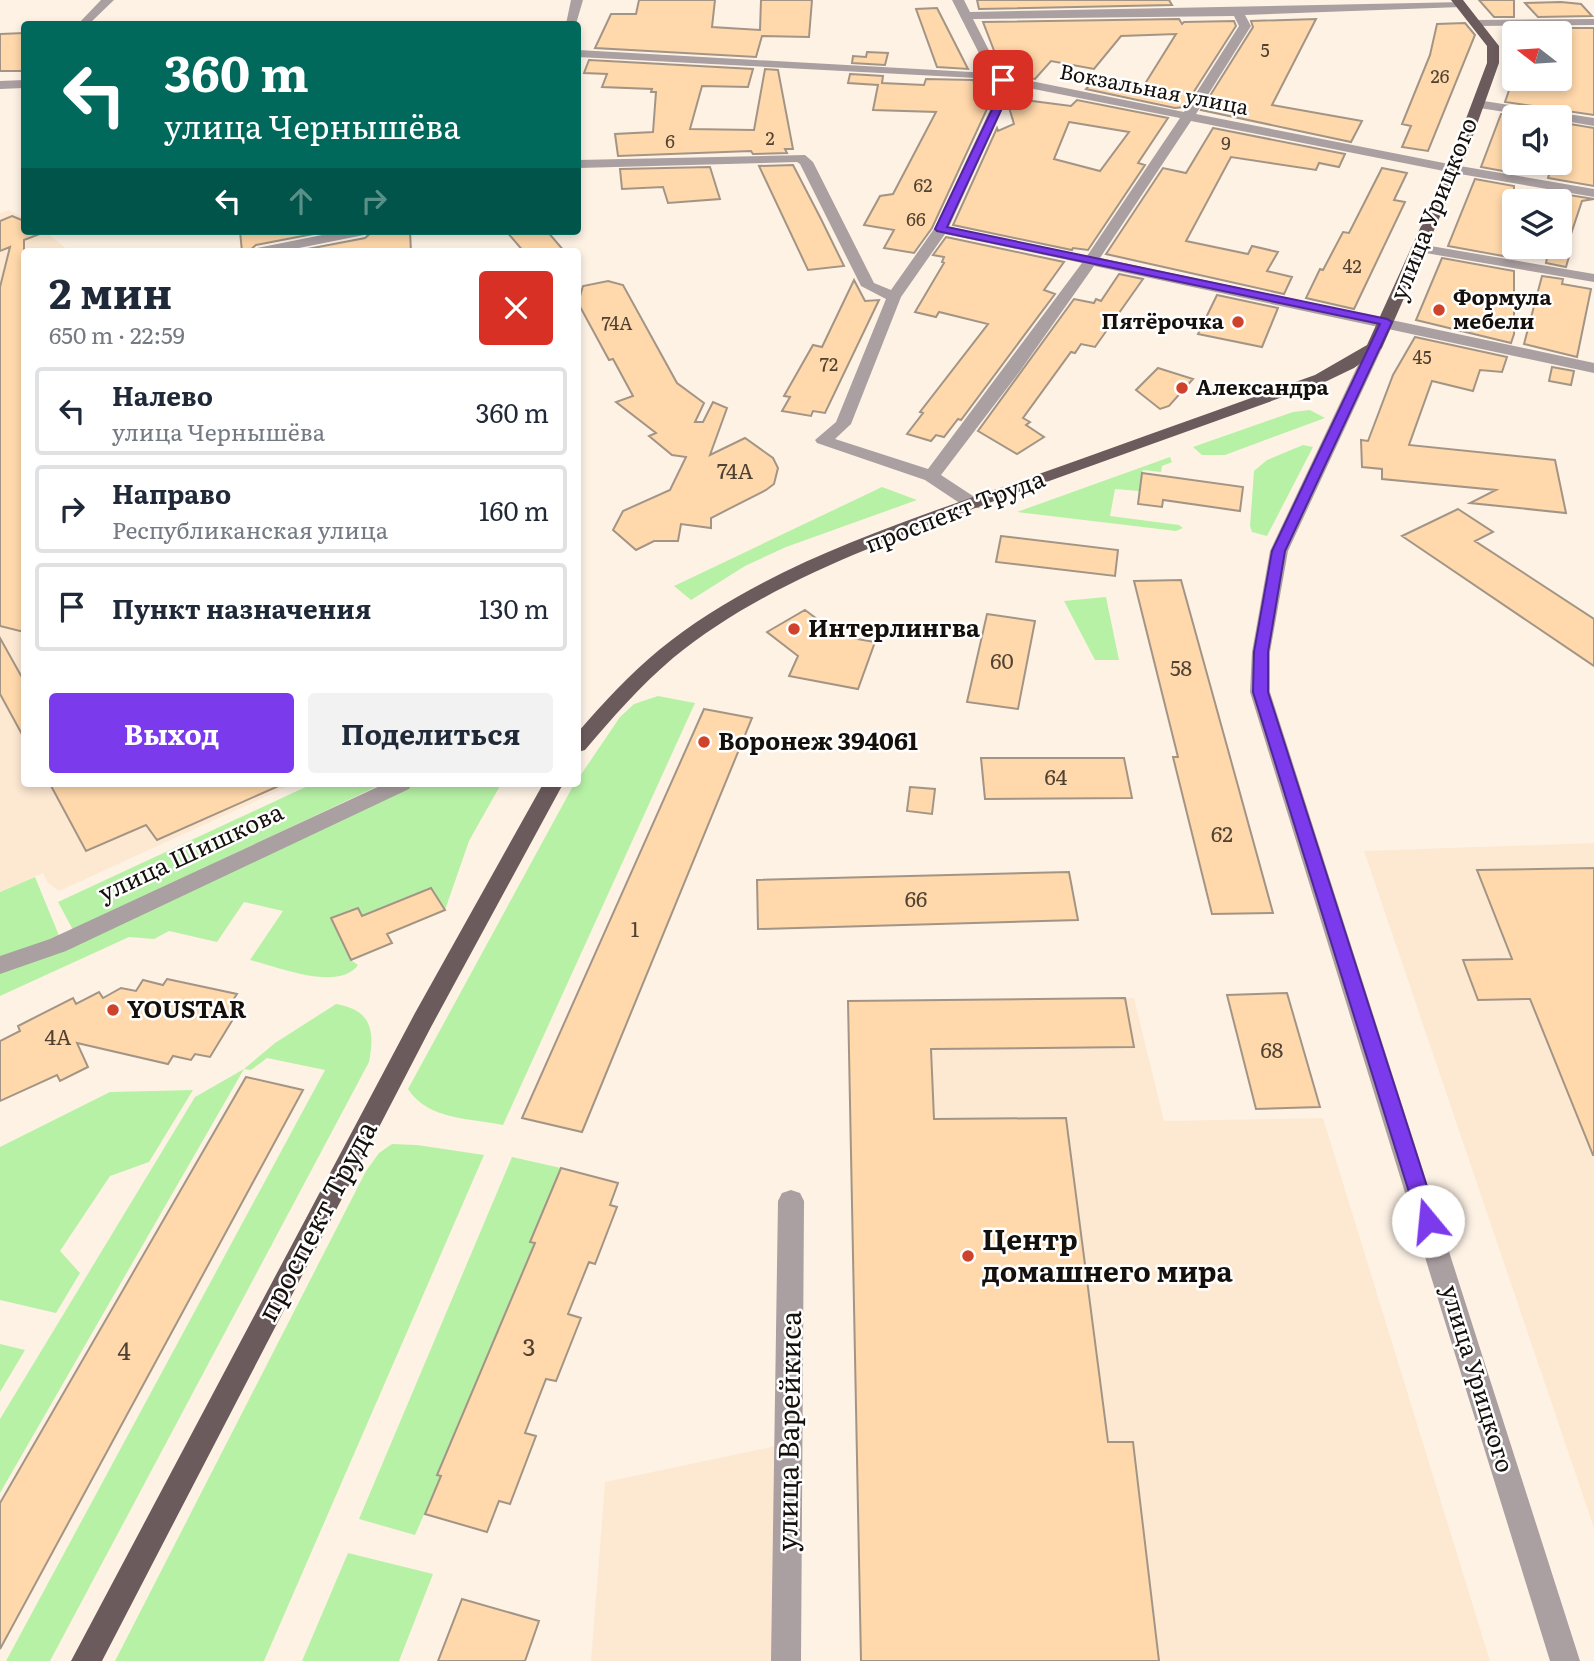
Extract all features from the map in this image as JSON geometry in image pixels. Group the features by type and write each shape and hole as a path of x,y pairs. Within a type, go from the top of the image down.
{"main road":[{"name":"улица Урицкого","path":"1374,348 1454,169 1493,63 1493,46 1459,2"},
{"name":"проспект Труда","path":"581,742 633,683 664,655 721,613 749,597 882,538 1321,378 1374,348"},
{"name":"проспект Труда","path":"86,1661 423,1020 551,787"}],"street":[{"path":"86,21 108,0"},
{"path":"572,21 577,0"},
{"path":"958,0 993,71 1003,80 1003,95 941,229 894,297 843,424 823,440 931,476 974,504"},
{"path":"1207,0 1216,13"},
{"path":"965,16 1216,13 1459,2"},
{"path":"931,476 1008,379 1093,260 1189,117 1245,26 1238,12"},
{"path":"1476,23 1594,22"},
{"name":"Вокзальная улица","path":"581,52 976,74 1454,169 1594,193"},
{"path":"0,85 21,84"},
{"path":"1477,104 1594,122"},
{"path":"581,164 800,158 806,162 868,286 894,297"},
{"path":"941,229 1594,368"},
{"path":"277,248 344,235"},
{"path":"1419,248 1594,278"},
{"name":"улица Урицкого","path":"1374,348 1279,551 1261,652 1261,692 1565,1661"},
{"name":"улица Шишкова","path":"0,965 68,940 396,787"},
{"name":"улица Варейкиса","path":"786,1661 791,1201"}],"shaded area":[{"path":"9,210 21,216 21,235 50,235 65,248 21,248 21,787 286,787 59,891 48,883 43,873 0,892 0,213"},
{"path":"1594,843 1594,1528 1364,851"},
{"path":"1134,998 1164,1121 1323,1118 1490,1661 861,1661 848,1001"},
{"path":"776,1446 776,1661 591,1661 605,1482"}],"green space":[{"path":"1310,410 1325,418 1225,455 1202,455 1193,447 1293,412"},
{"path":"1303,445 1313,447 1267,536 1252,532 1250,526 1254,471 1267,460"},
{"path":"1170,457 1172,462 1162,466 1161,472 1143,470 1139,491 1115,489 1110,516 1179,525 1183,528 1176,531 1017,512"},
{"path":"882,487 917,500 786,547 745,566 691,600 674,586"},
{"path":"1106,597 1119,660 1095,660 1064,601"},
{"path":"658,696 695,703 503,1125 450,1116 426,1107 408,1089 572,787 581,787 581,775 620,717 634,704"},
{"path":"306,787 376,787 73,930 58,902"},
{"path":"395,787 499,787 469,841 445,910 431,888 362,916 357,908 332,918 351,960 358,965 349,973 337,977 307,975 250,960 283,911 244,902 217,942 169,931 154,939 129,937 0,996 0,969"},
{"path":"35,877 60,938 0,959 0,892"},
{"path":"336,1004 357,1011 364,1017 371,1032 369,1062 50,1661 6,1661 325,1070 267,1058 251,1070 244,1069 275,1043"},
{"path":"244,1069 0,1493 0,1419 195,1097"},
{"path":"193,1090 149,1162 110,1176 60,1251 80,1273 56,1313 0,1300 0,1147 110,1092"},
{"path":"392,1144 484,1155 264,1661 115,1661 366,1171 379,1153"},
{"path":"512,1157 561,1168 530,1241 535,1243 437,1474 441,1476 415,1535 359,1519"},
{"path":"0,1344 25,1350 0,1392"},
{"path":"348,1553 433,1574 399,1661 302,1661"}],"building":[{"path":"639,0 715,0 712,27 760,30 761,0 812,0 809,37 762,36 756,57 595,48 611,14 636,14"},
{"path":"977,0 1169,0 1172,5 979,9"},
{"path":"1479,0 1514,0 1514,17 1494,17"},
{"path":"1525,3 1581,4 1592,16 1538,17"},
{"path":"937,8 968,69 937,67 916,9"},
{"path":"1179,19 1182,24 1234,21 1236,26 1184,107 1175,108 1086,89 1095,78 1143,87 1176,34 1121,36 1094,69 1051,61 1035,79 1007,74 1000,66 983,22"},
{"path":"1316,19 1272,105 1362,121 1351,142 1201,110 1253,27 1251,21"},
{"path":"1465,23 1475,35 1428,151 1402,147 1411,126 1402,124 1430,55 1437,24"},
{"path":"1572,28 1594,28 1594,115 1572,112 1572,105 1505,102 1509,91 1572,91"},
{"path":"21,33 21,71 0,71 0,34"},
{"path":"867,52 888,53 885,65 852,63 853,56 866,57"},
{"path":"589,60 753,69 748,87 702,86 690,129 754,130 765,69 778,70 793,149 785,149 787,153 753,154 751,151 618,156 615,134 653,132 656,92 651,92 652,89 602,87 607,74 584,73"},
{"path":"850,74 883,76 882,83 924,85 926,79 973,80 987,109 932,228 914,253 884,248 894,230 864,225 880,196 893,194 936,112 873,110 878,85 848,83"},
{"path":"1012,87 1025,90 1017,99 1071,106 1077,100 1168,118 1138,163 1145,165 1088,250 1072,250 953,225 997,128 998,131 1014,124 1008,104","holes":["1069,122 1129,132 1100,171 1054,159"]},
{"path":"1501,114 1502,114 1502,171 1481,167"},
{"path":"1572,124 1594,128 1594,186 1548,178 1549,175 1572,175"},
{"path":"1213,128 1345,154 1339,167 1319,163 1316,170 1231,157 1186,241 1248,254 1252,246 1278,252 1267,271 1292,277 1284,294 1106,254 1163,168 1186,173"},
{"path":"793,165 844,266 808,270 759,166"},
{"path":"710,167 720,199 668,203 663,187 622,189 620,169"},
{"path":"1382,168 1407,173 1394,200 1405,202 1354,309 1306,298 1343,232 1349,233"},
{"path":"1475,179 1514,186 1514,189 1502,189 1502,256 1448,246"},
{"path":"1572,195 1594,199 1582,201 1572,231"},
{"path":"12,216 21,220 21,235 37,235 24,240 24,248 21,248 21,631 0,626 0,287 10,247 0,251 0,221"},
{"path":"240,235 308,235 256,245 253,248 242,248"},
{"path":"368,235 410,235 411,248 313,248 365,238"},
{"path":"509,235 550,235 562,248 521,248"},
{"path":"946,237 1064,262 1044,290 1055,294 961,420 958,419 944,437 936,435 931,441 907,434 923,413 920,412 988,324 939,312 936,317 915,312 944,263 944,257 933,255"},
{"path":"1442,258 1514,271 1514,334 1511,343 1416,320"},
{"path":"1547,259 1568,259 1566,267 1546,263"},
{"path":"1119,274 1143,279 1095,347 1081,344 1075,353 1071,352 1023,418 1030,422 1026,425 1044,437 1017,454 978,431 1074,299 1094,303 1096,299 1101,301"},
{"path":"1542,276 1563,279 1562,284 1591,289 1577,357 1524,344"},
{"path":"854,280 865,301 879,300 825,413 813,411 811,416 782,411 790,397 784,396 813,345 822,347"},
{"path":"608,281 623,285 677,383 704,403 695,422 703,422 713,402 727,408 710,455 745,438 773,458 778,468 774,484 711,518 711,528 681,524 678,541 654,541 636,550 613,530 623,511 670,490 686,457 672,455 649,436 656,433 616,402 633,396 613,359 609,360 581,309 583,286"},
{"name":"Пятёрочка","path":"1217,295 1278,308 1262,347 1198,334"},
{"path":"1415,337 1507,357 1502,372 1480,370 1473,391 1432,381 1409,445 1555,460 1566,513 1470,503 1496,490 1382,479 1382,469 1362,467 1361,440 1368,441 1393,375"},
{"path":"1552,367 1574,371 1571,385 1549,381"},
{"path":"1158,368 1193,379 1169,406 1160,409 1136,390"},
{"path":"1142,473 1243,487 1240,511 1163,500 1162,507 1138,504"},
{"path":"1458,509 1493,532 1475,541 1594,619 1594,666 1402,536"},
{"path":"1001,536 1118,550 1115,576 996,562"},
{"path":"1181,580 1273,913 1212,914 1173,757 1178,757 1134,581"},
{"path":"805,610 840,636 875,642 858,689 789,676 798,656 767,632"},
{"path":"987,614 1035,621 1018,709 967,702"},
{"path":"0,638 21,676 21,732 0,694"},
{"path":"704,709 752,718 582,1132 522,1118"},
{"path":"981,758 1124,758 1132,798 985,799"},
{"path":"52,787 276,787 157,840 146,825 86,851"},
{"path":"910,787 935,789 932,814 907,811"},
{"path":"1594,868 1593,1155 1530,999 1478,1000 1463,960 1512,959 1477,870"},
{"path":"1069,872 1078,920 758,929 757,880"},
{"path":"431,888 445,910 387,934 392,943 351,960 331,918 358,908 362,916"},
{"path":"167,979 237,994 231,1003 241,1006 210,1057 195,1054 191,1060 173,1056 168,1064 77,1043 88,1067 60,1081 57,1075 0,1101 0,1041 20,1031 18,1026 73,998 76,1004 99,992 103,998 121,988 136,991 143,980 163,985"},
{"path":"1287,993 1320,1107 1256,1109 1227,995"},
{"name":"Центр домашнего мира","path":"1125,998 1134,1047 931,1049 934,1119 1066,1118 1108,1442 1133,1442 1159,1661 861,1661 848,1001"},
{"path":"246,1077 303,1090 0,1649 0,1503"},
{"path":"561,1168 618,1183 610,1205 617,1207 595,1264 589,1262 568,1314 581,1318 556,1381 546,1379 525,1433 536,1436 510,1504 499,1501 487,1532 425,1514 441,1476 437,1475 535,1243 530,1242"},
{"path":"462,1599 539,1621 525,1661 438,1661"}],"place":[{"name":"Формула мебели","path":"1439,310"},
{"name":"Пятёрочка","path":"1238,322"},
{"name":"Александра","path":"1182,388"},
{"name":"Интерлингва","path":"794,629"},
{"name":"Воронеж 394061","path":"704,742"},
{"name":"YOUSTAR","path":"113,1010"},
{"name":"Центр домашнего мира","path":"968,1256"}],"route":[{"path":"1003,80 1003,95 941,229 1387,322 1279,551 1261,652 1261,692 1428,1221"}]}
